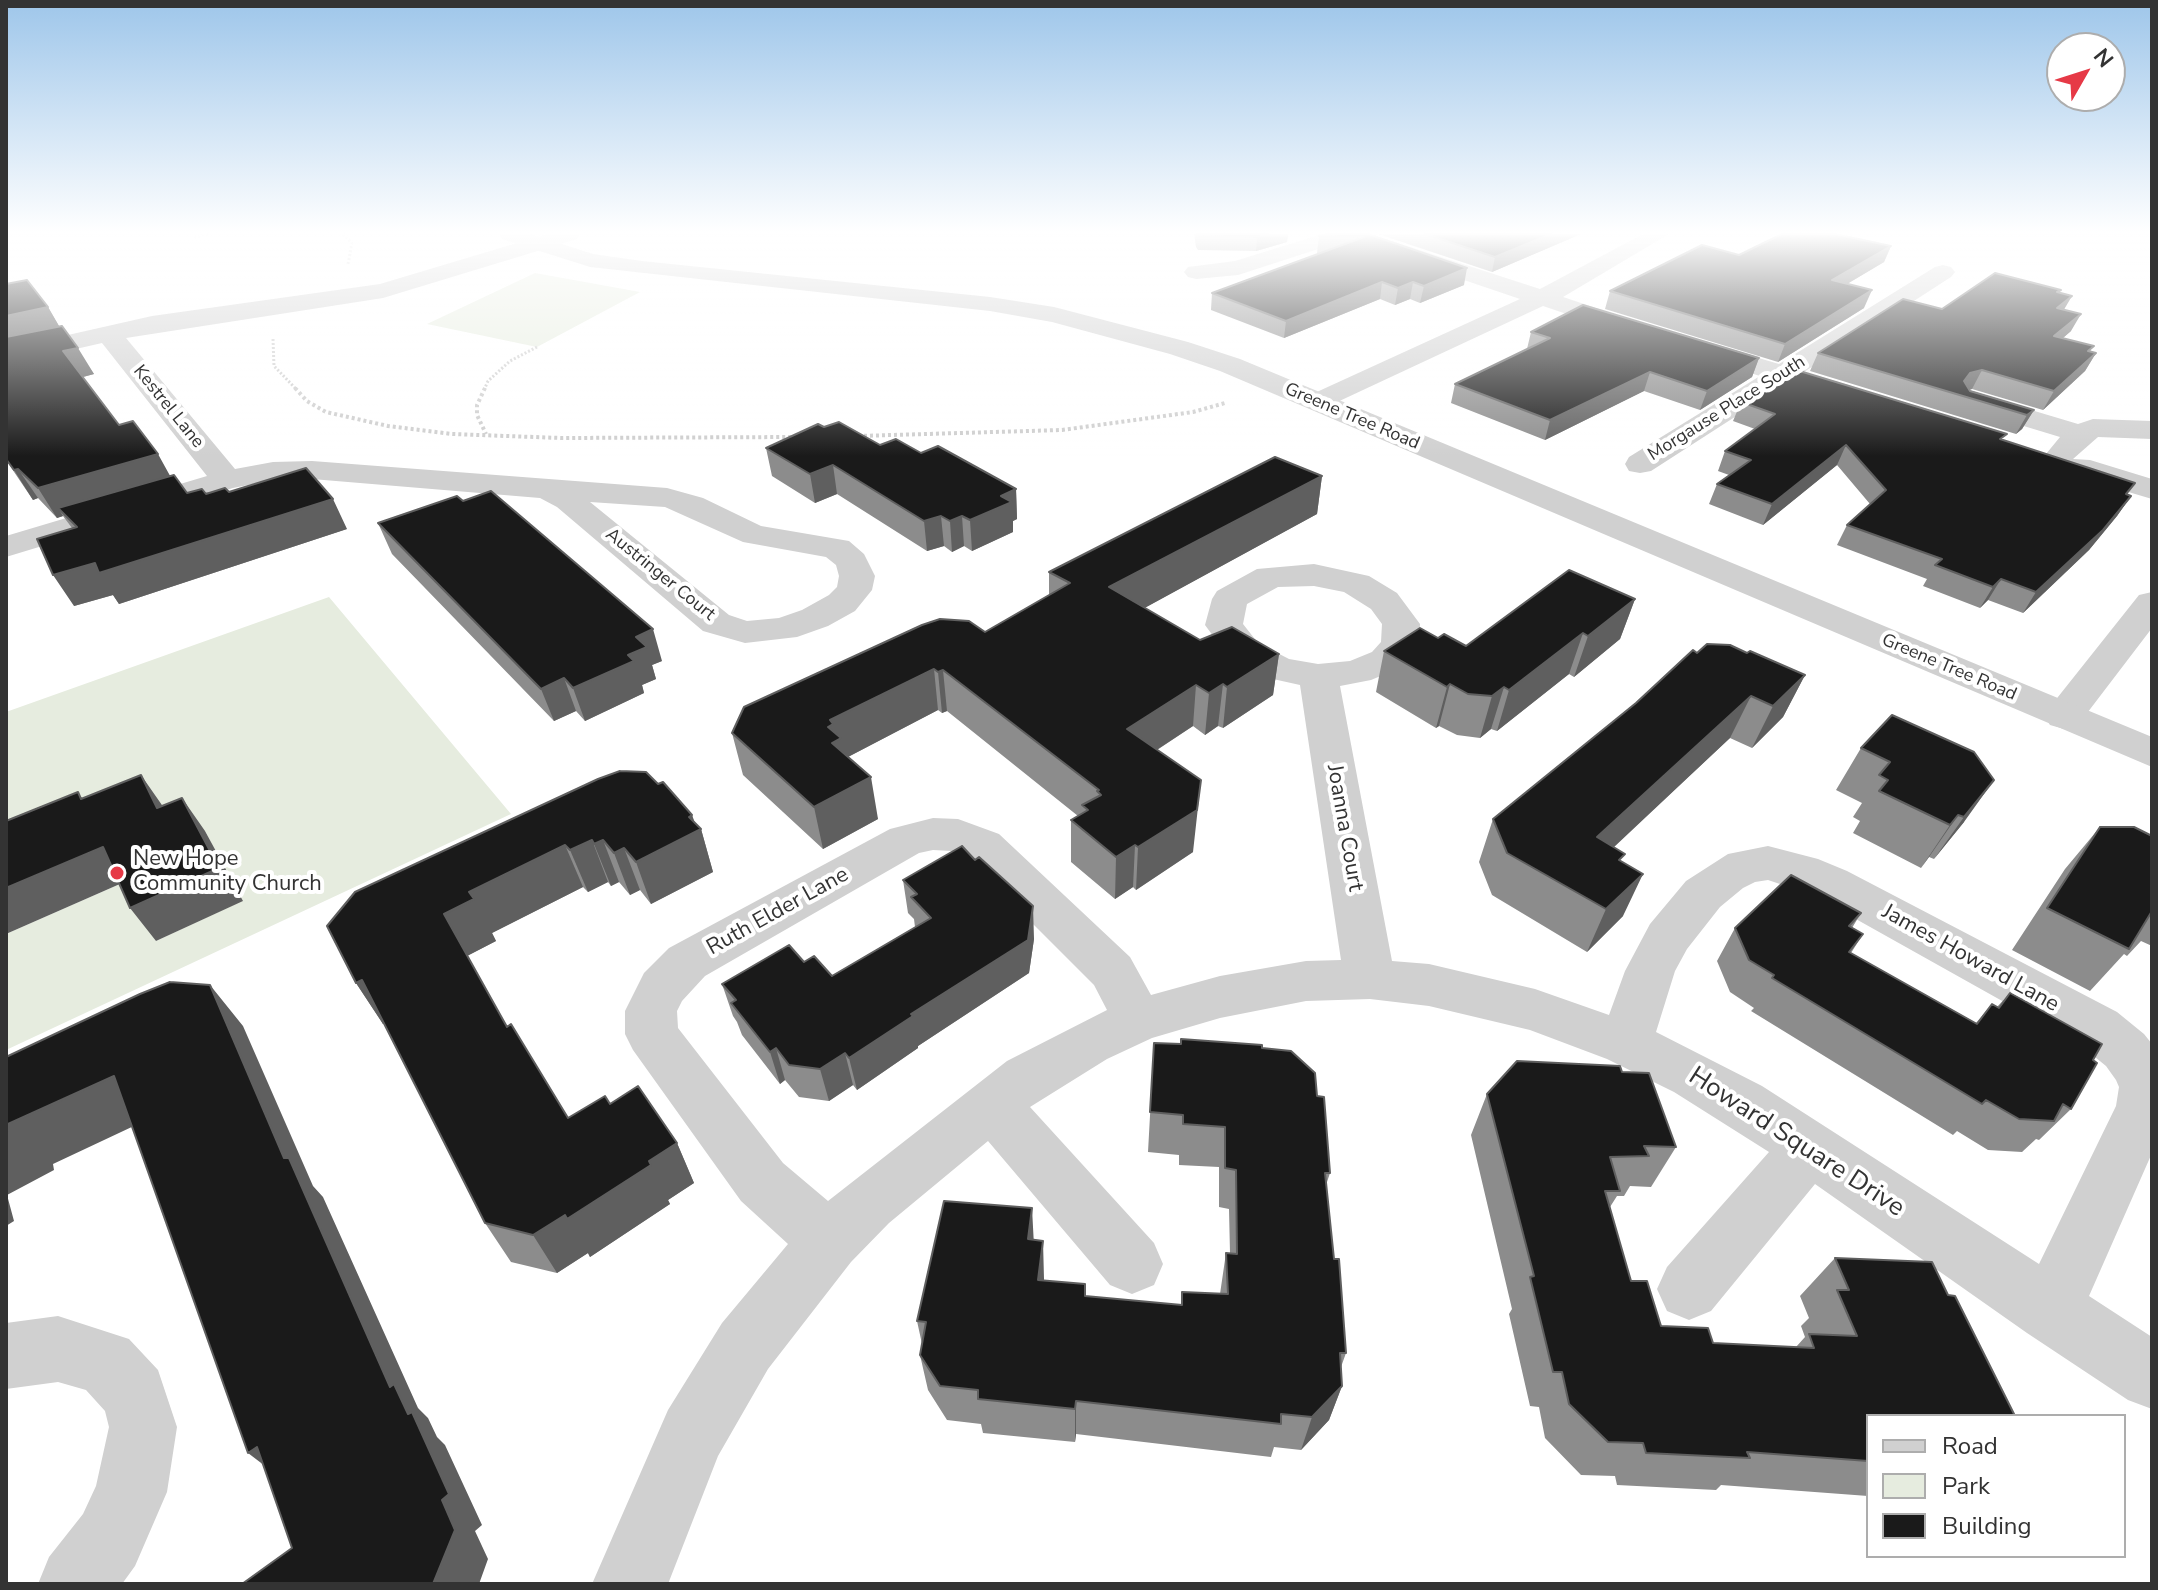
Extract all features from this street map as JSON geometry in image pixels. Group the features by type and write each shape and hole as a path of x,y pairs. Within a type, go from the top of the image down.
{"street":[{"path":"6,357 108,333 252,308"},
{"name":"Greene Tree Road","path":"1007,308 1054,315 1179,348 1318,402 2152,753"},
{"path":"1318,402 1499,308"},
{"path":"1593,308 1653,334"},
{"name":"Morgause Place South","path":"1640,464 1886,308"},
{"name":"Kestrel Lane","path":"108,333 227,480"},
{"path":"1682,343 1874,403"},
{"path":"1785,345 1844,363"},
{"path":"1947,394 2080,434"},
{"path":"2152,430 2093,428 2049,457 2152,489"},
{"name":"Austringer Court","path":"6,547 227,480 273,471 312,470 667,498 691,505 731,527 755,535 837,548 852,561 857,576 854,590 842,603 815,618 784,629 745,632 716,623 568,500 548,489"},
{"path":"2064,716 2152,603"},
{"name":"Joanna Court","path":"1318,676 1370,979"},
{"name":"Ruth Elder Lane","path":"829,1241 762,1182 652,1034 651,1011 662,988 687,962 906,840 933,834 958,835 983,846 1112,971 1138,1020"},
{"name":"James Howard Lane","path":"1626,1043 1650,971 1677,926 1703,894 1726,876 1745,866 1768,863 1801,871 1830,883 2098,1028 2125,1050 2137,1066 2147,1087 2144,1107 2050,1310"},
{"name":"Howard Square Drive","path":"630,1584 692,1434 745,1346 829,1241 891,1183 991,1104 1076,1050 1138,1020 1259,989 1306,981 1370,979 1429,985 1535,1010 1626,1043 1742,1103 2152,1376"},
{"path":"991,1104 1132,1264"},
{"path":"1689,1289 1809,1149"},
{"path":"6,1356 58,1349 106,1362 134,1394 143,1427 131,1492 109,1540 76,1584"}],"path":[{"path":"305,308 279,327 272,341 274,366 307,401 326,412 388,426 486,435 561,438 803,437"},
{"path":"486,435 477,415 477,405 488,381 510,361 537,347"},
{"path":"850,436 1062,430 1193,412 1237,399"}],"green space":[{"path":"460,308 610,308 537,347 427,324"},
{"path":"329,597 511,814 6,1050 6,934 129,880 156,941 242,901 205,831 181,841 164,808 107,832 103,825 6,866 6,712"}],"building":[{"path":"6,308 42,308 6,316"},
{"path":"1252,308 1318,308 1286,321"},
{"path":"1577,308 1594,308 1759,358 1707,391 1650,372 1550,420 1455,384 1550,338 1531,332"},
{"path":"1667,308 1843,308 1785,344"},
{"path":"1889,308 2058,308 2081,314 2054,336 2094,346 2088,351 2096,353 2054,391 1982,370 1970,373 1964,381 1970,391 2034,410 2027,415 1818,353"},
{"path":"62,326 78,348 63,351 119,425 133,421 158,454 38,488 18,469 14,470 6,459 6,337"},
{"path":"1793,369 2007,434 2000,439 2135,483 2126,494 2131,496 2103,530 2036,592 2001,579 1993,587 1935,565 1942,559 1847,525 1886,490 1846,445 1772,504 1717,484 1751,460 1725,451 1775,414 1741,402"},
{"path":"839,422 880,445 896,439 921,453 938,446 1016,489 1001,496 1012,502 970,520 962,516 950,521 941,516 924,521 833,465 810,474 766,448 818,424 824,427"},
{"path":"1275,457 1322,476 1109,587 1200,640 1232,627 1279,654 1227,687 1223,684 1209,693 1196,685 1127,729 1201,780 1197,810 1138,847 1135,845 1116,857 1071,820 1088,810 1082,805 1101,795 1099,790 943,670 938,672 934,669 830,720 833,724 828,727 841,738 832,743 871,777 814,807 732,733 744,707 922,625 940,619 969,621 985,632 1070,583 1049,572"},
{"path":"306,468 333,499 99,573 95,563 53,575 37,539 77,527 58,508 174,475 187,493 202,489 206,494 225,488 229,492"},
{"path":"491,491 653,629 636,637 647,647 628,655 634,661 573,688 564,678 541,689 378,523 457,496 463,501"},
{"path":"1569,570 1635,599 1588,636 1583,633 1509,690 1504,687 1492,696 1468,694 1450,684 1447,687 1384,651 1420,628 1438,638 1444,634 1466,646"},
{"path":"1707,644 1730,645 1747,653 1750,651 1805,675 1773,706 1751,696 1597,837 1625,854 1619,860 1643,874 1606,909 1507,853 1493,819 1636,703 1693,650 1697,653"},
{"path":"1892,715 1974,752 1994,780 1964,817 1958,815 1950,825 1879,791 1888,780 1879,775 1890,762 1861,748"},
{"path":"620,771 646,772 658,784 663,782 701,829 636,862 624,848 614,853 603,840 594,844 592,840 570,850 565,845 469,892 474,899 444,914 507,1027 511,1024 568,1118 605,1096 610,1104 638,1086 677,1143 649,1161 651,1165 567,1219 565,1215 533,1235 485,1223 362,980 356,983 327,926 355,892"},
{"path":"141,775 157,808 182,798 219,868 130,908 103,847 6,888 6,821 78,792 81,799"},
{"path":"2100,827 2134,827 2152,836 2152,911 2129,949 2047,908"},
{"path":"962,846 975,860 979,857 1033,906 1028,940 911,1014 913,1016 849,1058 845,1053 820,1069 789,1065 776,1048 770,1052 731,1003 736,1000 722,984 789,945 804,962 814,956 832,976 931,918 911,897 917,894 903,880"},
{"path":"1791,875 1861,913 1849,926 1863,934 1849,952 1977,1024 1992,1004 1999,1008 2010,993 2102,1044 2093,1060 2097,1063 2071,1109 2063,1104 2054,1121 2019,1119 1986,1100 1982,1104 1772,978 1774,975 1749,960 1735,928"},
{"path":"170,982 210,985 284,1158 289,1158 390,1387 394,1384 408,1414 412,1412 449,1494 442,1500 455,1530 433,1584 242,1584 292,1548 257,1447 248,1453 114,1076 8,1124 9,1130 6,1132 6,1057"},
{"path":"1181,1039 1262,1045 1262,1048 1291,1051 1315,1073 1317,1096 1324,1097 1330,1173 1325,1173 1334,1259 1339,1259 1346,1353 1340,1353 1342,1386 1312,1417 1281,1414 1281,1424 1076,1401 1075,1409 978,1399 978,1390 940,1386 920,1355 926,1322 917,1321 944,1201 1032,1208 1028,1239 1043,1241 1038,1280 1085,1284 1085,1296 1182,1305 1182,1292 1228,1294 1226,1253 1237,1254 1236,1170 1225,1168 1225,1127 1183,1124 1183,1115 1150,1112 1154,1043 1181,1044"},
{"path":"1517,1061 1620,1066 1622,1072 1649,1073 1676,1147 1644,1146 1649,1156 1610,1157 1620,1191 1605,1191 1631,1281 1647,1281 1661,1326 1708,1328 1713,1343 1814,1348 1809,1334 1857,1336 1837,1290 1849,1290 1835,1258 1932,1262 1948,1295 1955,1296 2014,1414 1866,1414 1866,1461 1747,1452 1750,1458 1646,1453 1643,1443 1608,1442 1569,1404 1562,1372 1553,1372 1530,1277 1534,1276 1487,1094"}],"place":[{"name":"New Hope Community Church","path":"117,873"}]}
